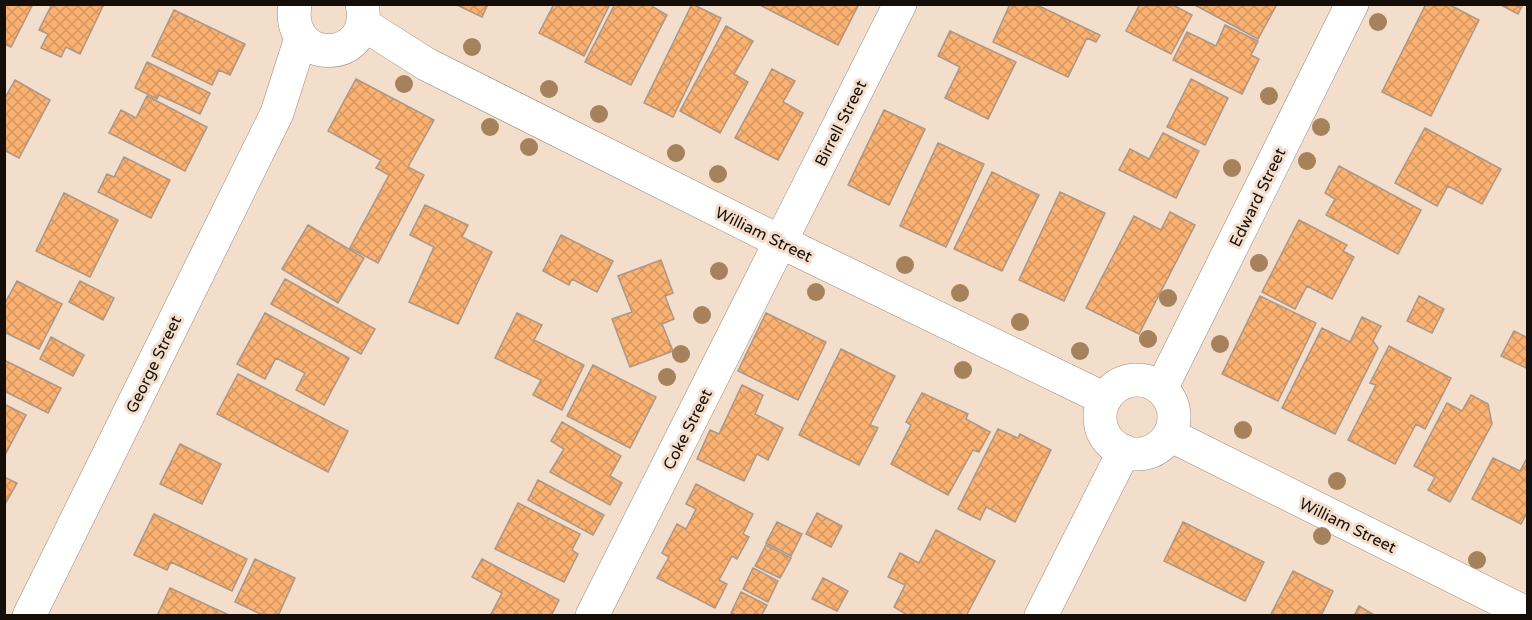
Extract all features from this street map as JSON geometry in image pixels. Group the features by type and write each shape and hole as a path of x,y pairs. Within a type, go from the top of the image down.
{"street":[{"name":"Birrell Street","path":"781,242 900,4"},
{"name":"Edward Street","path":"1161,389 1352,4"},
{"name":"William Street","path":"322,22 426,64 781,242 1105,399"},
{"name":"George Street","path":"29,615 322,22"},
{"name":"Coke Street","path":"592,615 781,242"},
{"path":"1136,380 1149,382 1161,389 1174,411 1170,435 1162,445 1150,452 1137,454 1124,451 1105,434 1100,422 1105,399 1113,389 1136,380"},
{"name":"William Street","path":"1170,435 1527,614"},
{"path":"1041,615 1124,451"}],"building":[{"path":"4,4 33,4 11,47 4,44"},
{"path":"52,4 104,4 80,54 66,47 61,57 41,48 48,34 39,30"},
{"path":"455,4 488,4 482,17"},
{"path":"554,4 610,4 584,56 539,33"},
{"path":"615,4 654,4 653,7 667,15 631,85 585,62"},
{"path":"692,4 721,18 673,117 644,103"},
{"path":"758,4 859,4 838,45"},
{"path":"1010,4 1035,4 1100,35 1096,42 1087,38 1068,77 993,42"},
{"path":"1140,4 1171,4 1192,15 1171,54 1126,31"},
{"path":"1193,4 1277,4 1258,39"},
{"path":"1426,4 1448,4 1479,20 1431,116 1382,92"},
{"path":"1499,4 1523,4 1518,14"},
{"path":"174,10 245,44 230,75 219,70 212,85 152,56"},
{"path":"1225,25 1258,41 1251,55 1259,59 1242,94 1173,60 1187,32 1216,46"},
{"path":"726,26 753,41 734,74 748,82 720,133 680,111"},
{"path":"950,31 1016,62 988,119 945,98 960,67 938,56"},
{"path":"147,62 210,93 200,114 159,95 157,99 135,88"},
{"path":"772,69 795,81 783,102 803,113 778,160 735,138"},
{"path":"356,79 434,120 408,167 424,175 378,263 350,248 389,175 376,168 381,160 328,131"},
{"path":"1191,79 1228,98 1205,145 1167,127"},
{"path":"15,80 50,100 19,158 4,150 4,100"},
{"path":"147,96 207,127 185,171 109,133 121,110 136,118"},
{"path":"884,110 925,129 889,205 848,185"},
{"path":"1425,128 1501,169 1482,204 1448,186 1437,206 1395,183"},
{"path":"1163,133 1199,151 1176,198 1119,170 1130,149 1149,159"},
{"path":"938,143 984,164 946,247 900,226"},
{"path":"124,157 170,180 151,218 98,192 107,174 114,177"},
{"path":"1339,166 1421,210 1398,254 1326,215 1335,199 1325,193"},
{"path":"992,172 1039,195 1002,271 954,249"},
{"path":"1060,192 1105,213 1064,301 1019,280"},
{"path":"64,193 118,220 90,277 36,251"},
{"path":"425,205 468,225 462,237 492,252 458,324 409,302 434,247 410,235"},
{"path":"1170,212 1195,225 1139,334 1086,308 1134,216 1161,230"},
{"path":"1299,220 1347,245 1343,251 1354,257 1332,299 1307,286 1295,309 1262,292"},
{"path":"308,225 364,258 338,303 282,269"},
{"path":"561,235 613,261 597,292 572,279 569,285 543,271"},
{"path":"661,260 673,293 665,296 674,319 662,324 673,351 630,367 612,319 632,312 618,276"},
{"path":"285,279 375,329 361,354 271,304"},
{"path":"17,281 62,304 39,349 4,332 4,305"},
{"path":"80,281 114,298 103,320 69,302"},
{"path":"1260,296 1316,323 1278,401 1222,374"},
{"path":"1419,296 1444,309 1432,333 1407,321"},
{"path":"265,313 349,358 324,405 296,390 305,373 276,358 265,379 237,364"},
{"path":"517,313 542,325 534,340 584,365 562,410 533,395 541,380 495,358"},
{"path":"766,313 826,342 798,400 738,371"},
{"path":"1362,317 1381,326 1373,341 1378,348 1335,434 1282,408 1322,328 1350,342"},
{"path":"1514,331 1528,338 1526,368 1501,356"},
{"path":"51,337 84,355 73,376 40,359"},
{"path":"1389,346 1451,378 1425,429 1416,424 1395,464 1348,440 1376,385 1370,383"},
{"path":"841,349 895,376 870,425 878,428 859,465 799,435"},
{"path":"4,360 61,388 48,413 4,391"},
{"path":"593,365 656,397 630,448 567,416"},
{"path":"238,374 348,431 328,472 217,414"},
{"path":"742,385 763,395 755,414 783,428 768,460 757,454 744,481 697,459 710,430 719,434"},
{"path":"922,393 968,414 966,419 990,432 979,452 973,450 948,495 891,464 911,425 906,422"},
{"path":"1471,395 1488,404 1492,424 1450,502 1428,490 1435,477 1414,466 1447,403 1462,411"},
{"path":"4,404 26,415 4,457"},
{"path":"562,422 621,456 610,476 622,483 610,505 550,472 564,449 551,441"},
{"path":"998,429 1018,438 1020,434 1051,450 1015,522 986,507 980,520 958,509"},
{"path":"180,444 221,464 202,504 160,484"},
{"path":"1528,456 1528,511 1521,524 1472,499 1493,458 1520,471"},
{"path":"4,477 17,483 4,506"},
{"path":"538,480 604,515 593,535 528,500"},
{"path":"696,484 753,514 743,534 749,537 737,559 732,556 719,580 727,584 715,608 657,578 669,557 662,553 677,524 686,529 696,509 686,504"},
{"path":"518,503 580,534 572,550 578,554 564,582 495,549"},
{"path":"817,513 842,526 831,547 806,534"},
{"path":"154,514 247,559 232,591 171,562 167,570 134,555"},
{"path":"777,522 802,534 791,556 766,543"},
{"path":"1183,522 1264,562 1245,601 1164,561"},
{"path":"936,530 995,561 966,616 909,616 894,607 905,585 888,577 900,553 919,563"},
{"path":"766,545 791,558 780,578 755,566"},
{"path":"255,559 295,578 278,616 265,616 235,602"},
{"path":"482,559 559,600 551,616 490,616 502,593 472,577"},
{"path":"753,568 778,581 768,602 743,589"},
{"path":"1293,571 1333,591 1321,616 1270,616"},
{"path":"823,578 848,591 837,611 812,599"},
{"path":"170,588 227,614 226,616 157,616"},
{"path":"741,592 767,605 761,616 737,616 731,613"},
{"path":"1359,606 1376,616 1354,616"}]}
